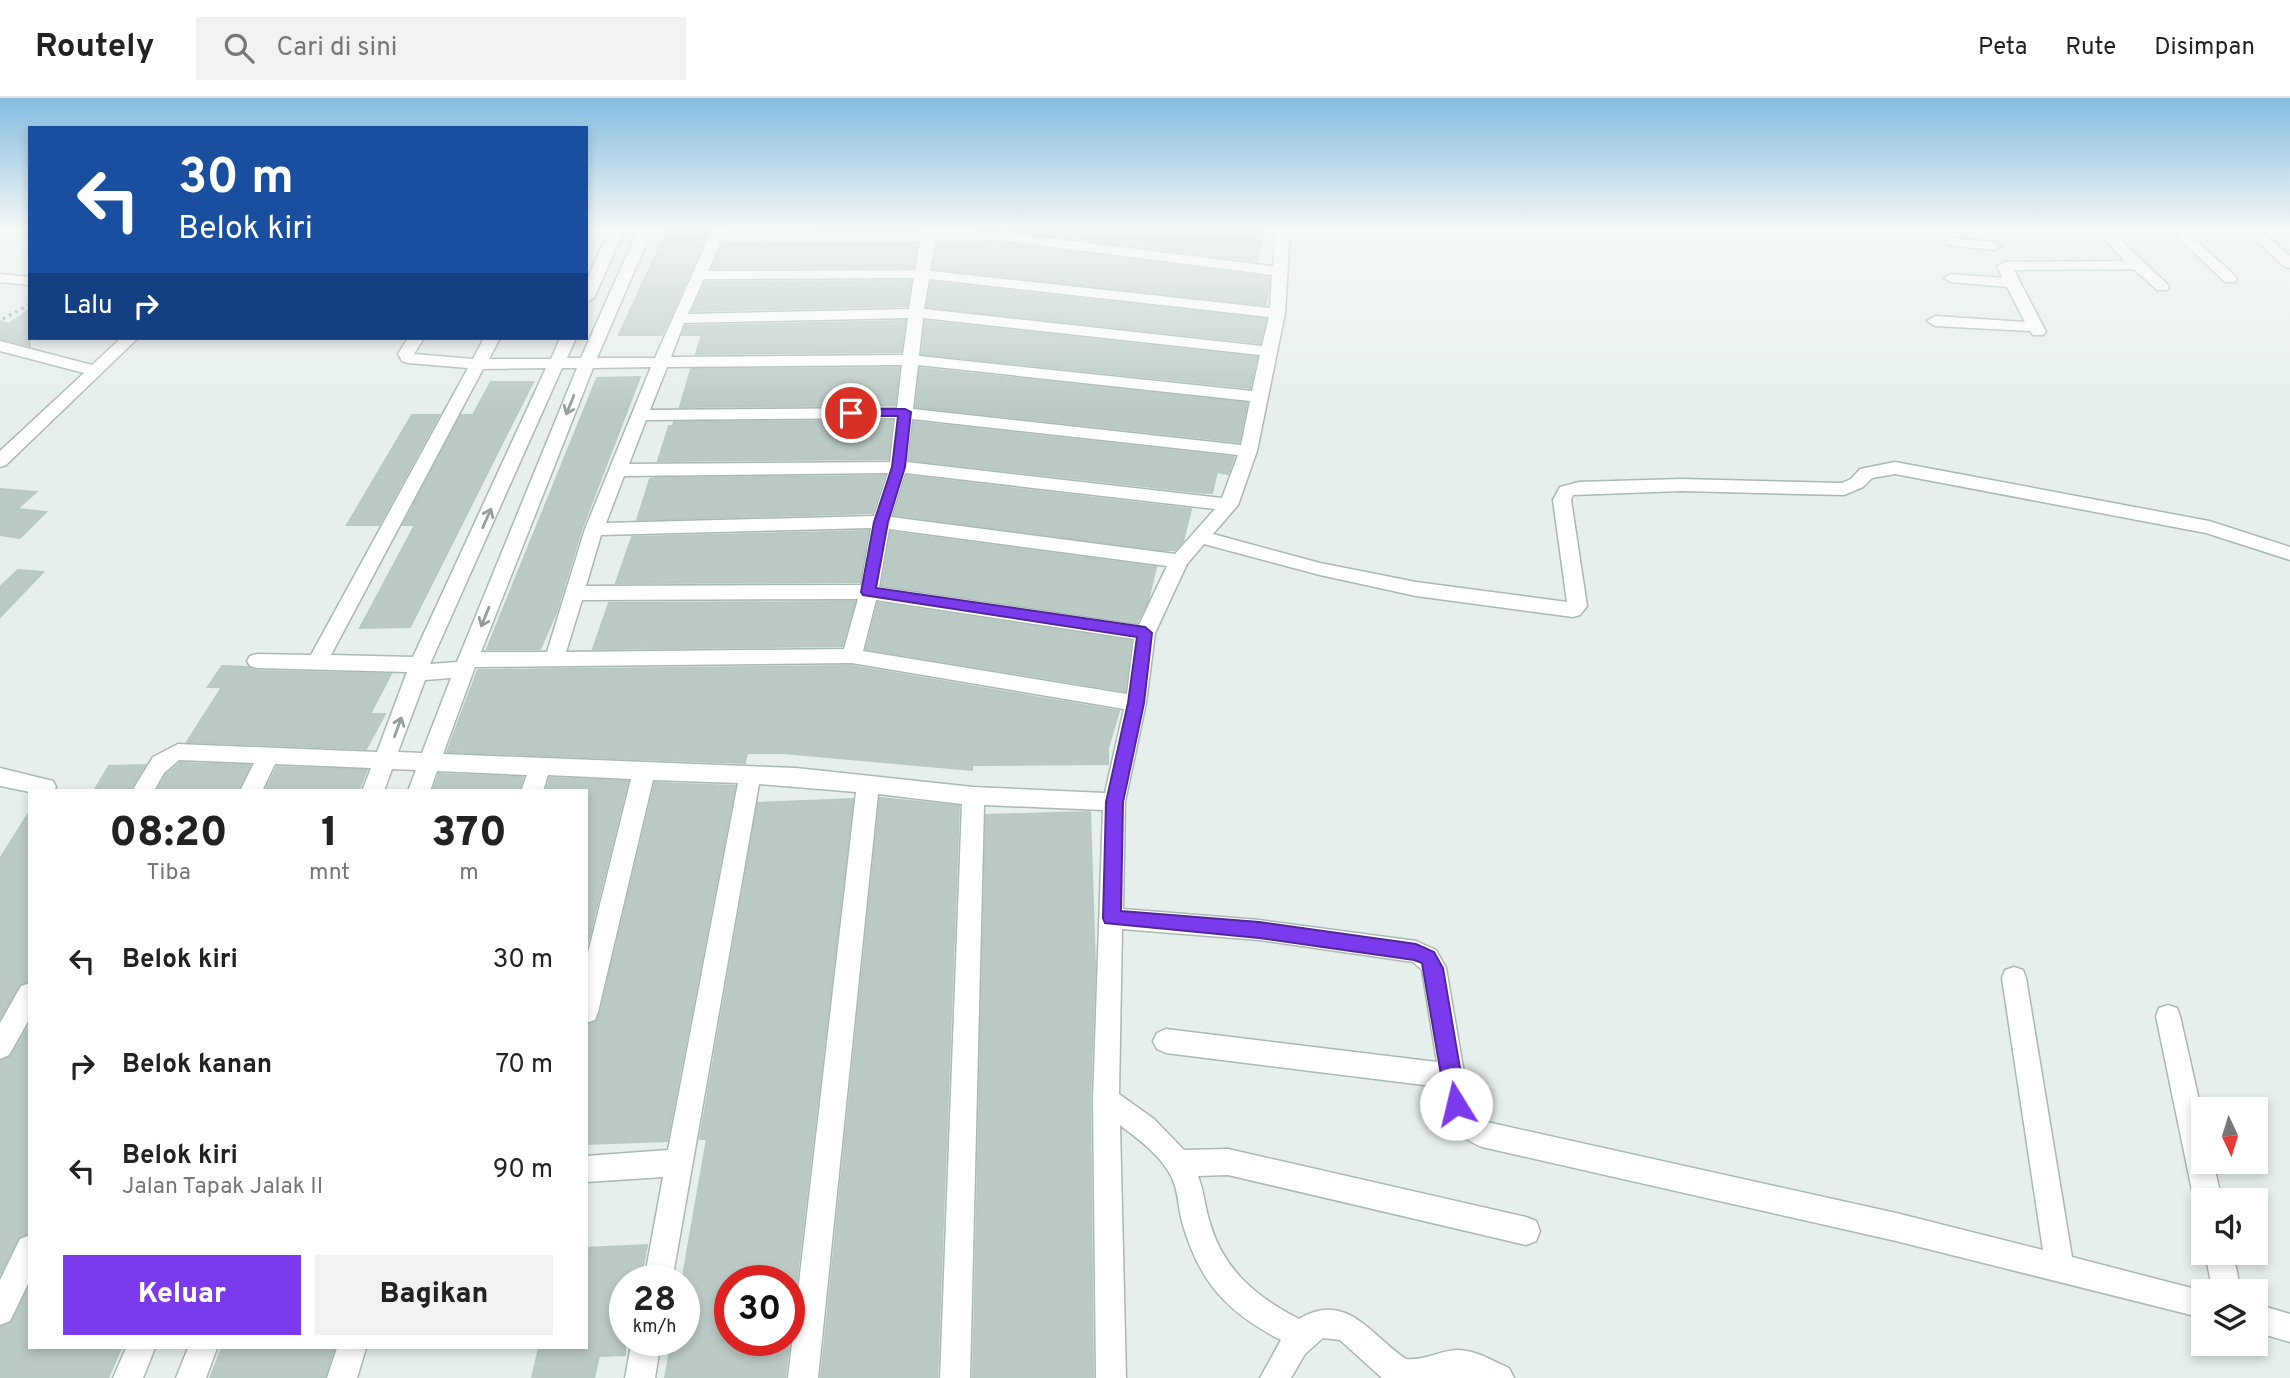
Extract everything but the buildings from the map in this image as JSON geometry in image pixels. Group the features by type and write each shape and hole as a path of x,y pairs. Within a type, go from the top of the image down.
{"street":[{"path":"420,789 463,667 584,363 618,290"},
{"path":"554,660 594,529 638,415 692,290"},
{"path":"852,656 869,592 881,522 898,467 920,290"},
{"path":"1065,290 1277,313"},
{"path":"1111,1378 1106,1100 1114,802 1136,703 1145,633 1179,561 1229,505 1248,451 1277,313 1278,290"},
{"path":"1935,321 2037,330 2016,290"},
{"path":"678,318 916,313 1268,351"},
{"path":"0,461 128,340"},
{"path":"415,340 406,354 408,358 478,364 912,360 1259,397"},
{"path":"318,661 491,340"},
{"path":"374,789 389,761 422,670 567,340"},
{"path":"0,346 95,371"},
{"path":"638,415 905,412 1248,451"},
{"path":"618,470 898,467 1229,505"},
{"path":"1201,537 1320,569 1416,590 1573,610 1577,606 1562,500 1566,491 1579,488 1681,485 1844,489 1857,483 1866,473 1895,468 2210,527 2290,554"},
{"path":"594,529 881,522 1179,561"},
{"path":"576,593 869,592 1145,633"},
{"path":"257,661 318,661 422,670 554,660 852,656 1136,703"},
{"path":"144,789 159,763 167,755 178,752 750,775 973,796 1114,802"},
{"path":"252,789 268,757"},
{"path":"533,789 540,767"},
{"path":"588,1004 644,771"},
{"path":"660,1265 750,775"},
{"path":"0,777 45,787"},
{"path":"803,1378 869,785"},
{"path":"955,1378 973,796"},
{"path":"1112,918 1259,930 1416,952 1428,958 1434,968 1456,1104 1466,1124 1482,1134 1896,1227 2191,1301"},
{"path":"2014,978 2060,1268"},
{"path":"0,1047 28,998"},
{"path":"2168,1016 2205,1188"},
{"path":"1166,1041 1452,1076"},
{"path":"1106,1100 1136,1119 1179,1163 1187,1183 1206,1256 1230,1291 1264,1317 1301,1335"},
{"path":"1179,1163 1228,1162 1526,1231"},
{"path":"588,1169 679,1163"},
{"path":"0,1311 28,1254"},
{"path":"2268,1322 2290,1328"},
{"path":"1275,1378 1301,1335 1317,1323 1332,1324 1350,1330 1388,1364 1406,1375 1422,1375 1441,1366 1464,1365 1499,1378"},
{"path":"128,1378 141,1349"},
{"path":"191,1378 203,1349"},
{"path":"342,1378 352,1349"},
{"path":"640,1378 644,1356"}],"path":[{"path":"3,319 28,305"}],"route":[{"path":"851,413 905,412 898,467 881,522 869,592 1145,633 1136,703 1114,802 1112,918 1259,930 1416,952 1428,958 1434,968 1456,1104"}]}
